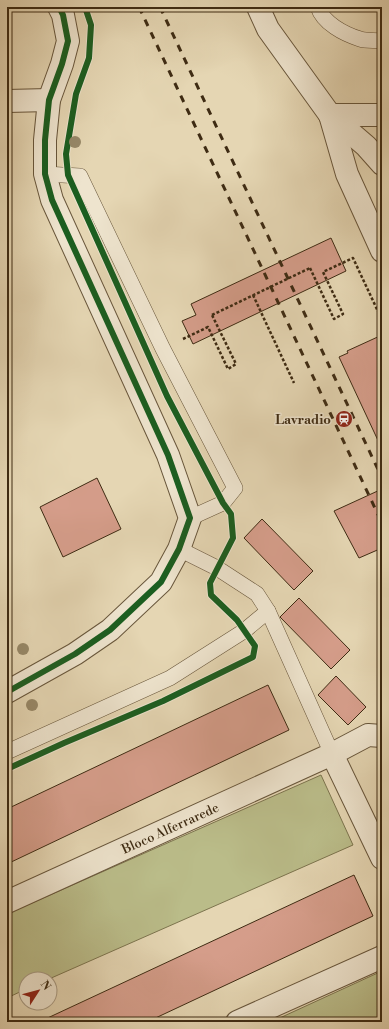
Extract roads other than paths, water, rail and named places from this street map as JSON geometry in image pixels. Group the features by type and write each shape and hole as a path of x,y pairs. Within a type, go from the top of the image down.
{"street":[{"path":"7,692 75,654 110,630 161,582 179,549 190,518 168,455 52,200 45,174 45,140 49,100 62,64 68,41 63,15 59,7"},
{"path":"258,7 268,29 330,115 366,146 382,164"},
{"path":"7,101 49,100"},
{"path":"330,115 382,115"},
{"path":"330,115 347,174 382,251"},
{"name":"Bloco Alferrarede","path":"7,902 332,754 368,735 382,736"},
{"path":"332,754 382,858"},
{"path":"237,1022 382,957"}],"lane":[{"path":"318,7 320,13 338,30 360,39 382,41"},
{"path":"45,174 80,176 163,349 235,488 223,503 190,518"},
{"path":"179,549 217,568 257,594 268,611 332,754"},
{"path":"7,752 170,678 244,631 268,611"}],"railway":[{"path":"139,7 382,523"},
{"path":"160,7 382,478"}],"place":[{"name":"Lavradio","path":"344,419"}]}
